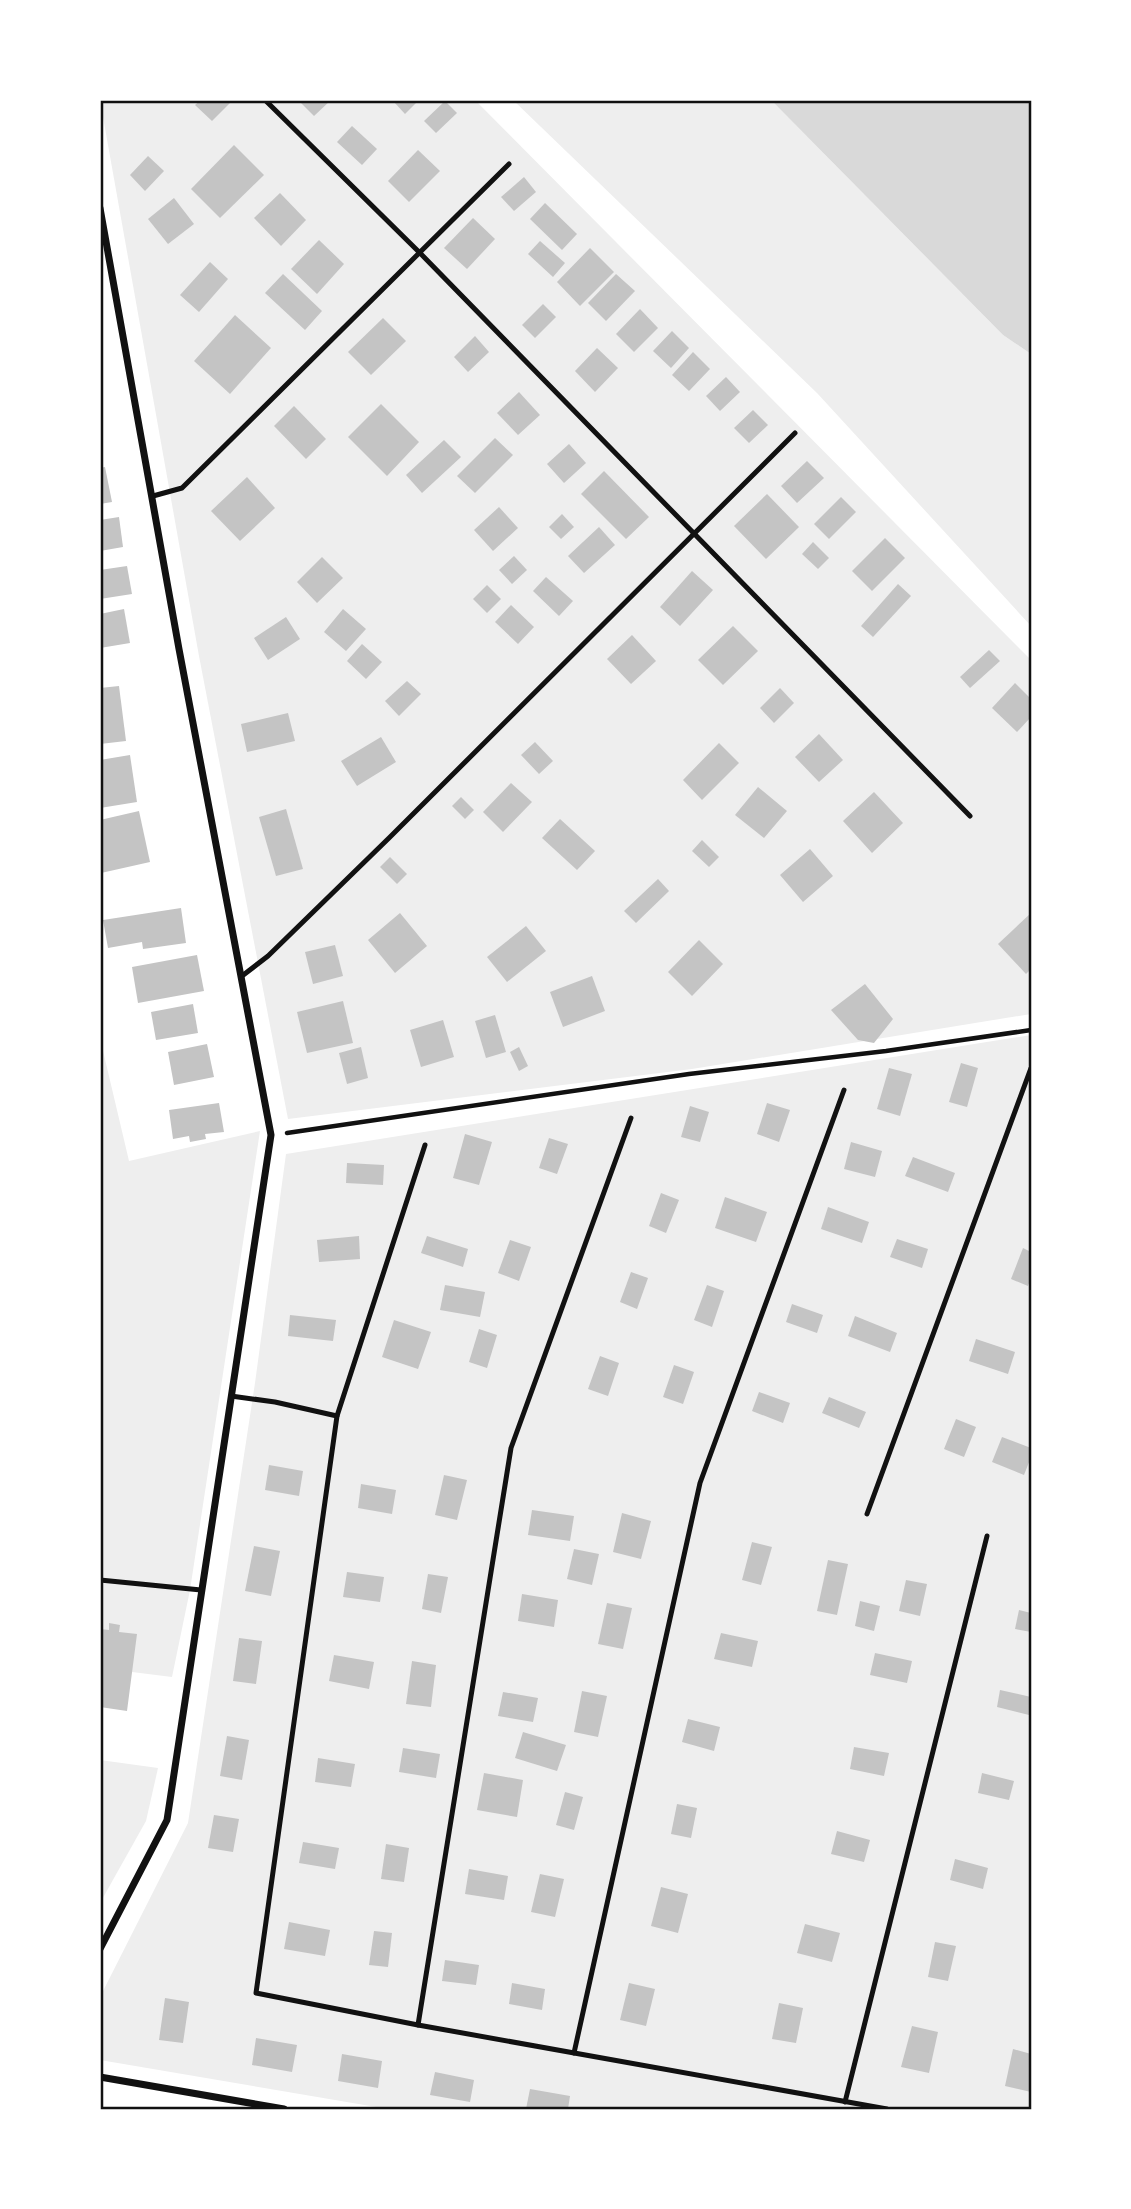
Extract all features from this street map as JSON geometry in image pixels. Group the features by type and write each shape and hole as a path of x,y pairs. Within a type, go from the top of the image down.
{"street":[{"path":"100,208 179,649 271,1135 167,1820 100,1949"},
{"path":"100,2077 284,2109"}],"lane":[{"path":"265,100 420,253 970,816"},
{"path":"153,496 182,488 509,164"},
{"path":"242,976 268,956 389,838 795,433"},
{"path":"867,1514 1031,1068"},
{"path":"575,2053 701,1483 844,1090"},
{"path":"418,2025 511,1448 631,1118"},
{"path":"425,1145 337,1416 256,1993 418,2025 887,2109"},
{"path":"231,1396 275,1402 337,1416"},
{"path":"845,2102 987,1536"},
{"path":"100,1580 201,1590"}],"path":[{"path":"271,1135 689,1074 886,1051 1031,1030"}],"shaded area":[{"path":"100,100 475,100 1031,660 1031,1014 692,1069 288,1119 199,656"},
{"path":"513,100 771,100 1003,335 1031,354 1031,626 817,393"},
{"path":"771,100 1031,100 1031,354 1003,335"},
{"path":"1031,1035 1031,2109 388,2109 100,2060 100,1997 188,1823 255,1383 286,1154"},
{"path":"100,1038 129,1161 260,1131 190,1590 172,1677 100,1668"},
{"path":"100,1760 158,1768 146,1821 100,1903"}],"building":[{"path":"201,100 233,100 212,121 195,105"},
{"path":"298,100 331,100 314,116"},
{"path":"419,100 405,114 394,102"},
{"path":"445,101 457,113 436,133 424,121"},
{"path":"352,126 377,149 362,165 337,142"},
{"path":"234,145 264,175 220,218 191,189"},
{"path":"418,150 440,171 409,202 388,181"},
{"path":"148,156 164,171 145,191 130,175"},
{"path":"524,177 536,192 514,211 501,197"},
{"path":"280,193 306,220 281,246 254,218"},
{"path":"174,198 194,224 168,244 148,219"},
{"path":"545,203 577,234 562,250 530,219"},
{"path":"473,218 495,239 467,269 444,248"},
{"path":"319,240 344,264 317,294 291,269"},
{"path":"540,241 565,263 553,277 528,254"},
{"path":"590,248 614,272 580,306 557,282"},
{"path":"210,262 228,279 199,312 180,295"},
{"path":"283,274 322,311 305,330 265,293"},
{"path":"616,274 635,291 606,321 588,303"},
{"path":"543,304 556,317 535,338 522,325"},
{"path":"640,309 658,328 634,352 616,334"},
{"path":"235,315 271,348 230,394 194,361"},
{"path":"383,318 406,341 371,375 348,352"},
{"path":"672,331 689,348 671,368 653,351"},
{"path":"475,336 489,352 468,372 454,357"},
{"path":"597,348 618,368 595,392 575,371"},
{"path":"693,352 710,369 689,391 672,375"},
{"path":"726,377 740,392 720,411 706,396"},
{"path":"519,392 540,415 518,435 497,413"},
{"path":"381,404 419,442 387,476 348,437"},
{"path":"294,406 326,439 306,459 274,426"},
{"path":"753,410 768,425 749,443 734,428"},
{"path":"495,438 513,455 475,493 457,476"},
{"path":"444,440 461,457 422,493 406,475"},
{"path":"569,444 586,463 564,483 547,464"},
{"path":"807,461 824,478 797,503 781,486"},
{"path":"105,467 112,502 100,504 100,468"},
{"path":"604,471 649,517 626,539 581,494"},
{"path":"247,477 275,508 240,541 211,511"},
{"path":"767,494 799,527 766,559 734,526"},
{"path":"841,497 856,512 829,539 814,524"},
{"path":"499,507 518,528 493,551 474,530"},
{"path":"562,514 574,527 561,539 549,527"},
{"path":"119,517 123,547 100,551 100,520"},
{"path":"599,527 615,545 584,573 568,556"},
{"path":"885,538 905,558 872,591 852,571"},
{"path":"813,542 829,558 818,569 802,554"},
{"path":"514,556 527,570 512,584 499,570"},
{"path":"322,557 343,578 317,603 297,582"},
{"path":"127,566 132,594 100,599 100,570"},
{"path":"692,571 713,590 680,626 660,607"},
{"path":"546,577 573,601 559,616 533,591"},
{"path":"898,584 911,596 873,637 861,626"},
{"path":"487,585 501,599 487,613 473,599"},
{"path":"511,605 534,627 518,644 495,622"},
{"path":"124,609 130,643 100,648 100,614"},
{"path":"343,609 366,629 346,651 324,632"},
{"path":"286,617 300,639 268,660 254,638"},
{"path":"733,626 758,651 723,685 698,660"},
{"path":"632,635 656,661 631,684 607,659"},
{"path":"362,644 382,662 366,679 347,661"},
{"path":"989,650 1000,661 970,688 960,677"},
{"path":"407,681 421,694 399,716 385,701"},
{"path":"1015,683 1031,699 1031,717 1017,732 992,708"},
{"path":"119,686 126,741 100,744 100,688"},
{"path":"780,688 794,703 774,723 760,708"},
{"path":"288,713 295,741 247,752 241,724"},
{"path":"819,734 843,760 819,782 795,757"},
{"path":"381,737 396,762 357,786 341,761"},
{"path":"535,742 553,761 539,774 521,755"},
{"path":"719,743 739,763 702,800 683,780"},
{"path":"130,755 137,802 100,808 100,760"},
{"path":"511,783 532,802 503,832 483,812"},
{"path":"758,787 787,811 764,838 735,815"},
{"path":"874,792 903,823 872,853 843,821"},
{"path":"461,797 474,810 465,819 452,806"},
{"path":"286,809 303,869 276,876 259,817"},
{"path":"139,811 150,862 101,873 100,820"},
{"path":"560,819 595,851 577,870 542,838"},
{"path":"702,840 719,857 709,867 692,851"},
{"path":"810,849 833,876 803,902 780,875"},
{"path":"390,857 407,874 397,884 380,867"},
{"path":"658,879 669,891 636,923 624,911"},
{"path":"181,908 186,943 143,949 142,942 108,948 103,920"},
{"path":"400,913 427,946 395,973 368,940"},
{"path":"1031,913 1031,969 1026,974 998,944"},
{"path":"526,926 546,951 507,982 487,957"},
{"path":"699,940 723,964 692,996 668,972"},
{"path":"335,945 343,976 313,984 305,952"},
{"path":"197,955 204,991 138,1003 132,967"},
{"path":"592,976 605,1011 563,1027 550,992"},
{"path":"865,984 893,1019 874,1043 858,1040 831,1010"},
{"path":"343,1001 353,1043 307,1053 297,1012"},
{"path":"193,1004 198,1033 156,1040 151,1012"},
{"path":"495,1015 506,1052 486,1058 475,1021"},
{"path":"443,1020 454,1057 421,1067 410,1030"},
{"path":"207,1044 214,1077 174,1085 168,1052"},
{"path":"361,1047 368,1078 347,1084 339,1053"},
{"path":"519,1047 528,1066 519,1071 510,1052"},
{"path":"961,1063 978,1068 967,1107 949,1102"},
{"path":"889,1068 912,1074 900,1116 877,1109"},
{"path":"219,1103 224,1132 205,1134 206,1139 190,1142 189,1136 173,1139 169,1110"},
{"path":"767,1103 790,1110 779,1142 757,1134"},
{"path":"690,1106 709,1112 700,1142 681,1137"},
{"path":"465,1134 492,1142 479,1185 453,1178"},
{"path":"549,1138 568,1144 557,1174 539,1168"},
{"path":"851,1142 882,1151 875,1177 844,1169"},
{"path":"913,1157 955,1173 948,1192 905,1176"},
{"path":"347,1163 384,1165 383,1185 346,1183"},
{"path":"661,1193 679,1200 666,1233 649,1226"},
{"path":"725,1197 767,1212 756,1242 715,1228"},
{"path":"828,1207 869,1222 862,1243 821,1229"},
{"path":"359,1236 360,1259 319,1262 317,1240"},
{"path":"427,1236 468,1249 463,1267 421,1253"},
{"path":"897,1239 928,1249 922,1268 890,1257"},
{"path":"510,1240 531,1247 519,1281 498,1273"},
{"path":"1023,1248 1031,1252 1031,1278 1028,1286 1011,1279"},
{"path":"631,1272 648,1278 637,1309 620,1302"},
{"path":"445,1285 485,1292 480,1317 440,1310"},
{"path":"707,1285 724,1291 712,1327 694,1320"},
{"path":"792,1304 823,1315 817,1333 786,1322"},
{"path":"290,1315 336,1320 333,1341 288,1336"},
{"path":"855,1316 897,1333 890,1352 848,1336"},
{"path":"394,1320 431,1332 418,1369 382,1357"},
{"path":"479,1329 497,1335 487,1368 469,1362"},
{"path":"976,1339 1015,1352 1008,1374 969,1361"},
{"path":"600,1356 619,1363 608,1396 588,1389"},
{"path":"674,1365 694,1372 683,1404 663,1397"},
{"path":"759,1392 790,1403 783,1423 752,1411"},
{"path":"829,1397 866,1412 859,1428 822,1413"},
{"path":"956,1419 976,1427 964,1457 944,1449"},
{"path":"1002,1437 1031,1448 1031,1457 1024,1475 992,1462"},
{"path":"269,1465 303,1471 299,1496 265,1490"},
{"path":"444,1475 467,1480 457,1520 435,1515"},
{"path":"361,1484 396,1490 392,1514 358,1508"},
{"path":"532,1510 574,1516 570,1541 528,1535"},
{"path":"622,1513 651,1521 641,1559 613,1552"},
{"path":"752,1542 772,1547 761,1585 742,1580"},
{"path":"254,1546 280,1551 271,1596 245,1591"},
{"path":"574,1549 599,1554 592,1585 567,1579"},
{"path":"828,1560 848,1564 837,1615 817,1611"},
{"path":"347,1572 384,1577 380,1602 343,1597"},
{"path":"428,1574 448,1577 441,1613 422,1609"},
{"path":"906,1580 927,1584 920,1616 899,1611"},
{"path":"522,1594 558,1600 554,1627 518,1621"},
{"path":"860,1601 880,1606 874,1631 855,1626"},
{"path":"607,1603 632,1608 623,1649 598,1644"},
{"path":"1019,1610 1031,1613 1031,1632 1015,1629"},
{"path":"109,1623 120,1625 119,1632 137,1634 127,1711 100,1707 100,1629 109,1630"},
{"path":"721,1633 758,1641 752,1667 714,1659"},
{"path":"239,1638 262,1641 256,1684 233,1681"},
{"path":"875,1653 912,1661 907,1683 870,1675"},
{"path":"334,1655 374,1662 369,1689 329,1681"},
{"path":"412,1661 436,1665 431,1707 406,1704"},
{"path":"1000,1690 1031,1697 1029,1715 997,1707"},
{"path":"582,1691 607,1696 598,1737 574,1732"},
{"path":"503,1692 538,1698 533,1722 498,1716"},
{"path":"688,1719 720,1727 714,1751 682,1742"},
{"path":"523,1732 566,1745 557,1771 515,1758"},
{"path":"227,1736 249,1740 242,1780 220,1776"},
{"path":"854,1747 889,1753 884,1776 850,1769"},
{"path":"403,1748 440,1754 436,1778 399,1772"},
{"path":"318,1758 355,1764 351,1787 315,1782"},
{"path":"484,1773 523,1780 517,1817 477,1810"},
{"path":"982,1773 1014,1781 1009,1800 978,1793"},
{"path":"565,1792 583,1797 574,1830 556,1825"},
{"path":"677,1804 697,1808 691,1838 671,1834"},
{"path":"214,1815 239,1819 233,1852 208,1848"},
{"path":"837,1831 870,1840 864,1862 831,1854"},
{"path":"303,1842 339,1848 335,1869 299,1863"},
{"path":"386,1844 409,1848 404,1882 381,1879"},
{"path":"955,1859 988,1868 983,1889 950,1880"},
{"path":"469,1869 508,1876 504,1900 465,1894"},
{"path":"540,1874 564,1879 555,1917 531,1912"},
{"path":"661,1887 688,1894 678,1933 651,1926"},
{"path":"289,1922 330,1930 325,1956 284,1949"},
{"path":"805,1924 840,1933 832,1962 797,1953"},
{"path":"374,1931 392,1933 388,1967 369,1965"},
{"path":"935,1942 956,1946 948,1981 928,1977"},
{"path":"445,1960 479,1965 476,1985 442,1981"},
{"path":"512,1983 545,1989 542,2010 509,2004"},
{"path":"629,1983 655,1989 646,2026 620,2020"},
{"path":"165,1998 189,2002 183,2043 159,2040"},
{"path":"779,2003 803,2008 796,2043 772,2039"},
{"path":"912,2026 938,2032 929,2073 901,2067"},
{"path":"256,2038 297,2045 292,2072 252,2065"},
{"path":"1013,2049 1031,2054 1031,2092 1005,2086"},
{"path":"342,2054 382,2061 378,2088 338,2081"},
{"path":"435,2072 474,2080 470,2102 430,2095"},
{"path":"530,2089 570,2096 568,2109 526,2109"}]}
